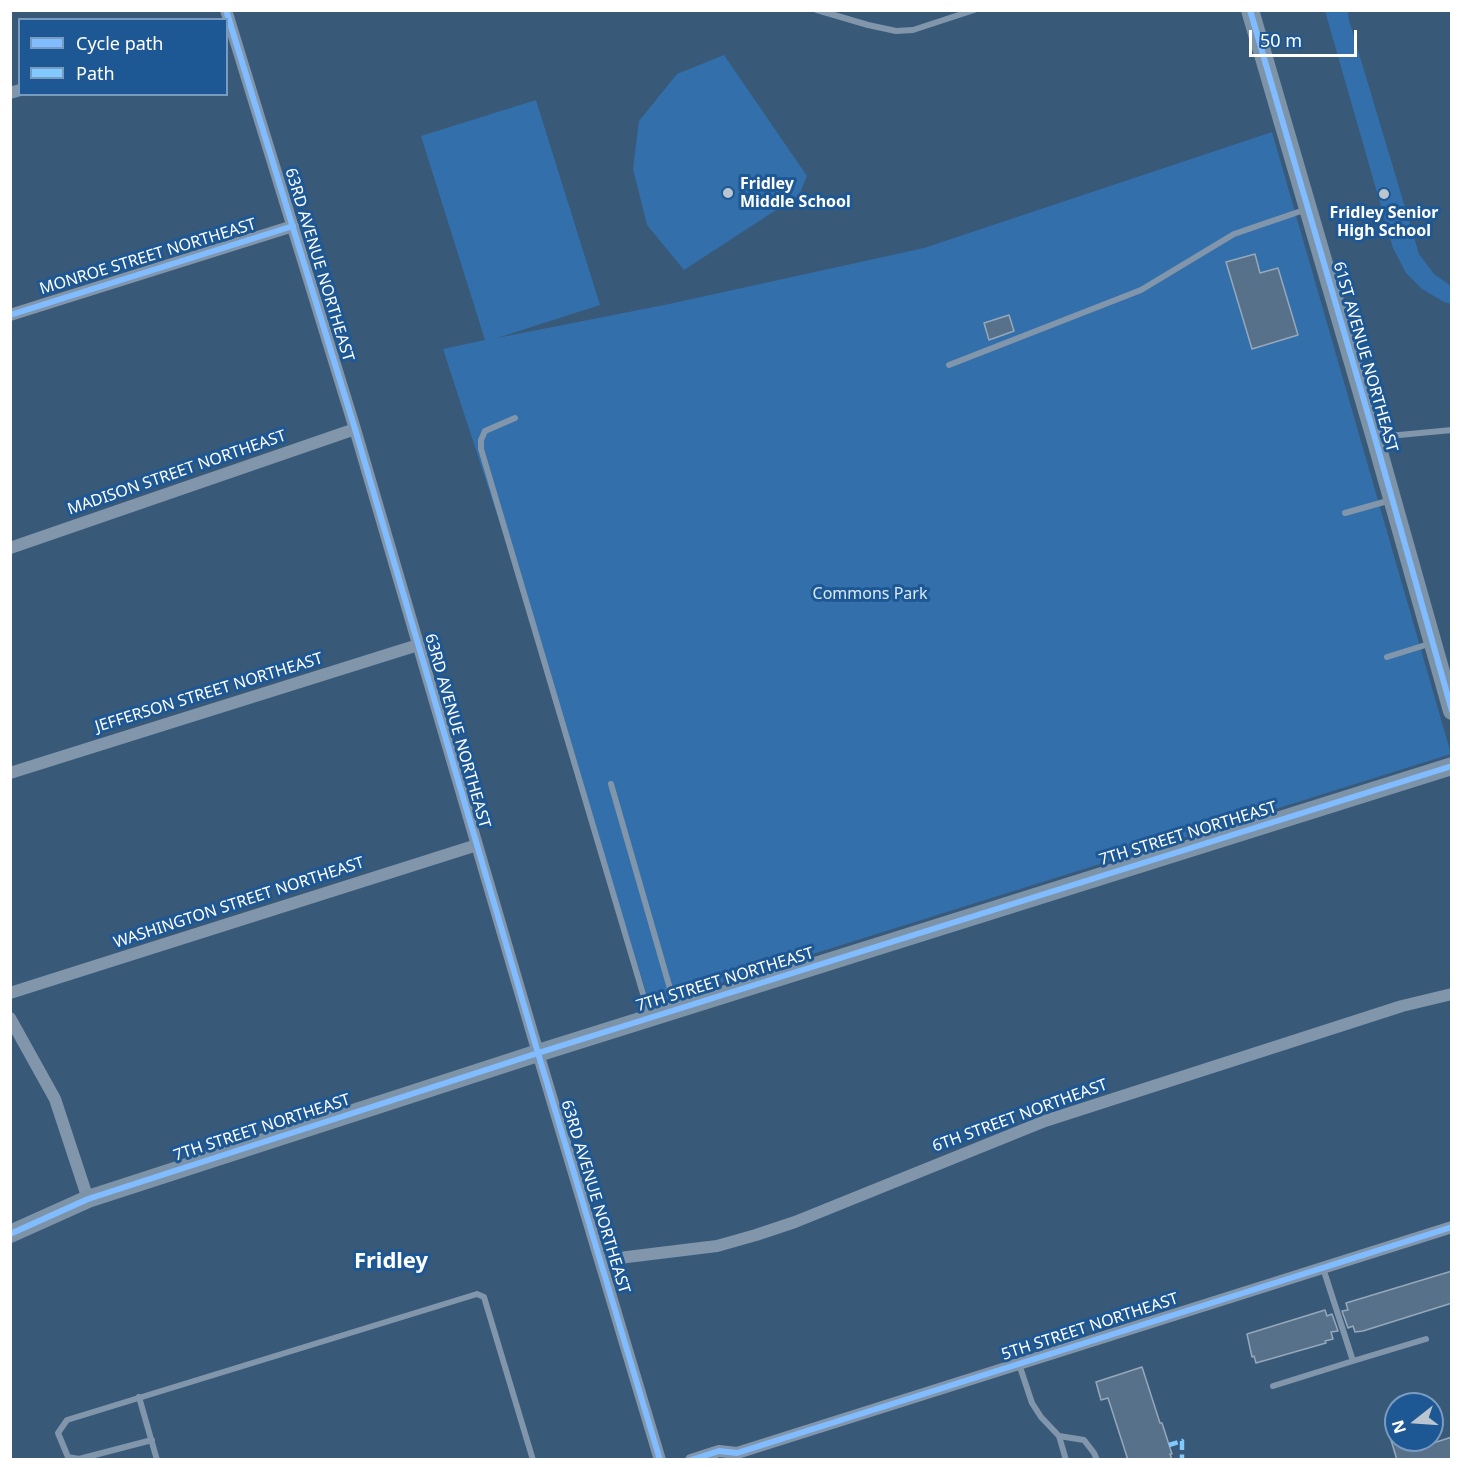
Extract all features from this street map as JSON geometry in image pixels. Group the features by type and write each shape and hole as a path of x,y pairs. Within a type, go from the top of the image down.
{"street":[{"name":"61ST AVENUE NORTHEAST","path":"1250,10 1452,711"},
{"name":"63RD AVENUE NORTHEAST","path":"228,24 355,429 660,1460"},
{"name":"MONROE STREET NORTHEAST","path":"10,315 293,226"},
{"name":"MADISON STREET NORTHEAST","path":"10,549 355,429"},
{"name":"JEFFERSON STREET NORTHEAST","path":"10,773 418,645"},
{"name":"7TH STREET NORTHEAST","path":"10,1234 88,1199 538,1053 1452,766"},
{"name":"WASHINGTON STREET NORTHEAST","path":"10,993 477,845"},
{"name":"6TH STREET NORTHEAST","path":"601,1262 717,1246 756,1235 795,1222 1044,1121 1391,1010 1452,994"},
{"path":"10,1018 55,1099 88,1199"},
{"name":"5TH STREET NORTHEAST","path":"691,1460 719,1451 734,1456 1452,1227"}],"lane":[{"path":"817,10 896,31 913,30 974,10"},
{"path":"949,365 1131,295 1234,234 1308,209"},
{"path":"515,418 486,431 481,440 481,449 650,1018"},
{"path":"1375,438 1452,430"},
{"path":"1345,513 1392,499"},
{"path":"1387,657 1432,643"},
{"path":"611,784 676,1010"},
{"path":"1323,1268 1353,1361"},
{"path":"152,1440 79,1459 68,1457 58,1433 67,1420 477,1294 484,1297 533,1460"},
{"path":"1273,1386 1426,1339"},
{"path":"1019,1364 1032,1403 1041,1418 1059,1436 1066,1460"},
{"path":"139,1397 157,1460"},
{"path":"1059,1436 1084,1440 1095,1452 1097,1460"}],"green space":[{"path":"1325,11 1348,11 1419,254 1434,274 1451,286 1451,304 1422,289 1406,273 1393,248"},
{"path":"724,55 807,176 799,195 684,270 647,225 633,169 639,121 677,74"},
{"name":"Commons Park","path":"536,100 600,305 497,338 669,304 924,248 1272,132 1451,754 650,1005 525,600 443,349 485,340 421,136"}],"building":[{"path":"1255,254 1260,273 1278,268 1298,335 1252,349 1226,262"},
{"path":"1009,315 1014,331 989,340 984,323"},
{"path":"1452,1271 1452,1303 1363,1331 1355,1332 1353,1326 1348,1328 1342,1311 1348,1310 1346,1303"},
{"path":"1325,1310 1327,1316 1332,1314 1338,1331 1331,1332 1333,1339 1256,1363 1254,1356 1252,1357 1247,1334"},
{"path":"1142,1367 1172,1454 1170,1454 1172,1460 1128,1460 1108,1398 1101,1400 1096,1382"},
{"path":"1452,1437 1452,1460 1397,1460 1395,1452 1444,1452 1444,1440"}],"marked path":[{"path":"1169,1445 1182,1441 1182,1460"}],"cycle path":[{"path":"226,10 355,429 660,1460"},
{"path":"1250,10 1452,711"},
{"path":"10,315 293,226"},
{"path":"10,1234 88,1199 538,1053 1452,766"},
{"path":"691,1460 719,1451 737,1453 1452,1227"}],"place":[{"name":"Fridley Middle School","path":"728,193"},
{"name":"Fridley Senior High School","path":"1384,194"}],"district":[{"name":"Fridley","path":"391,1262"}]}
